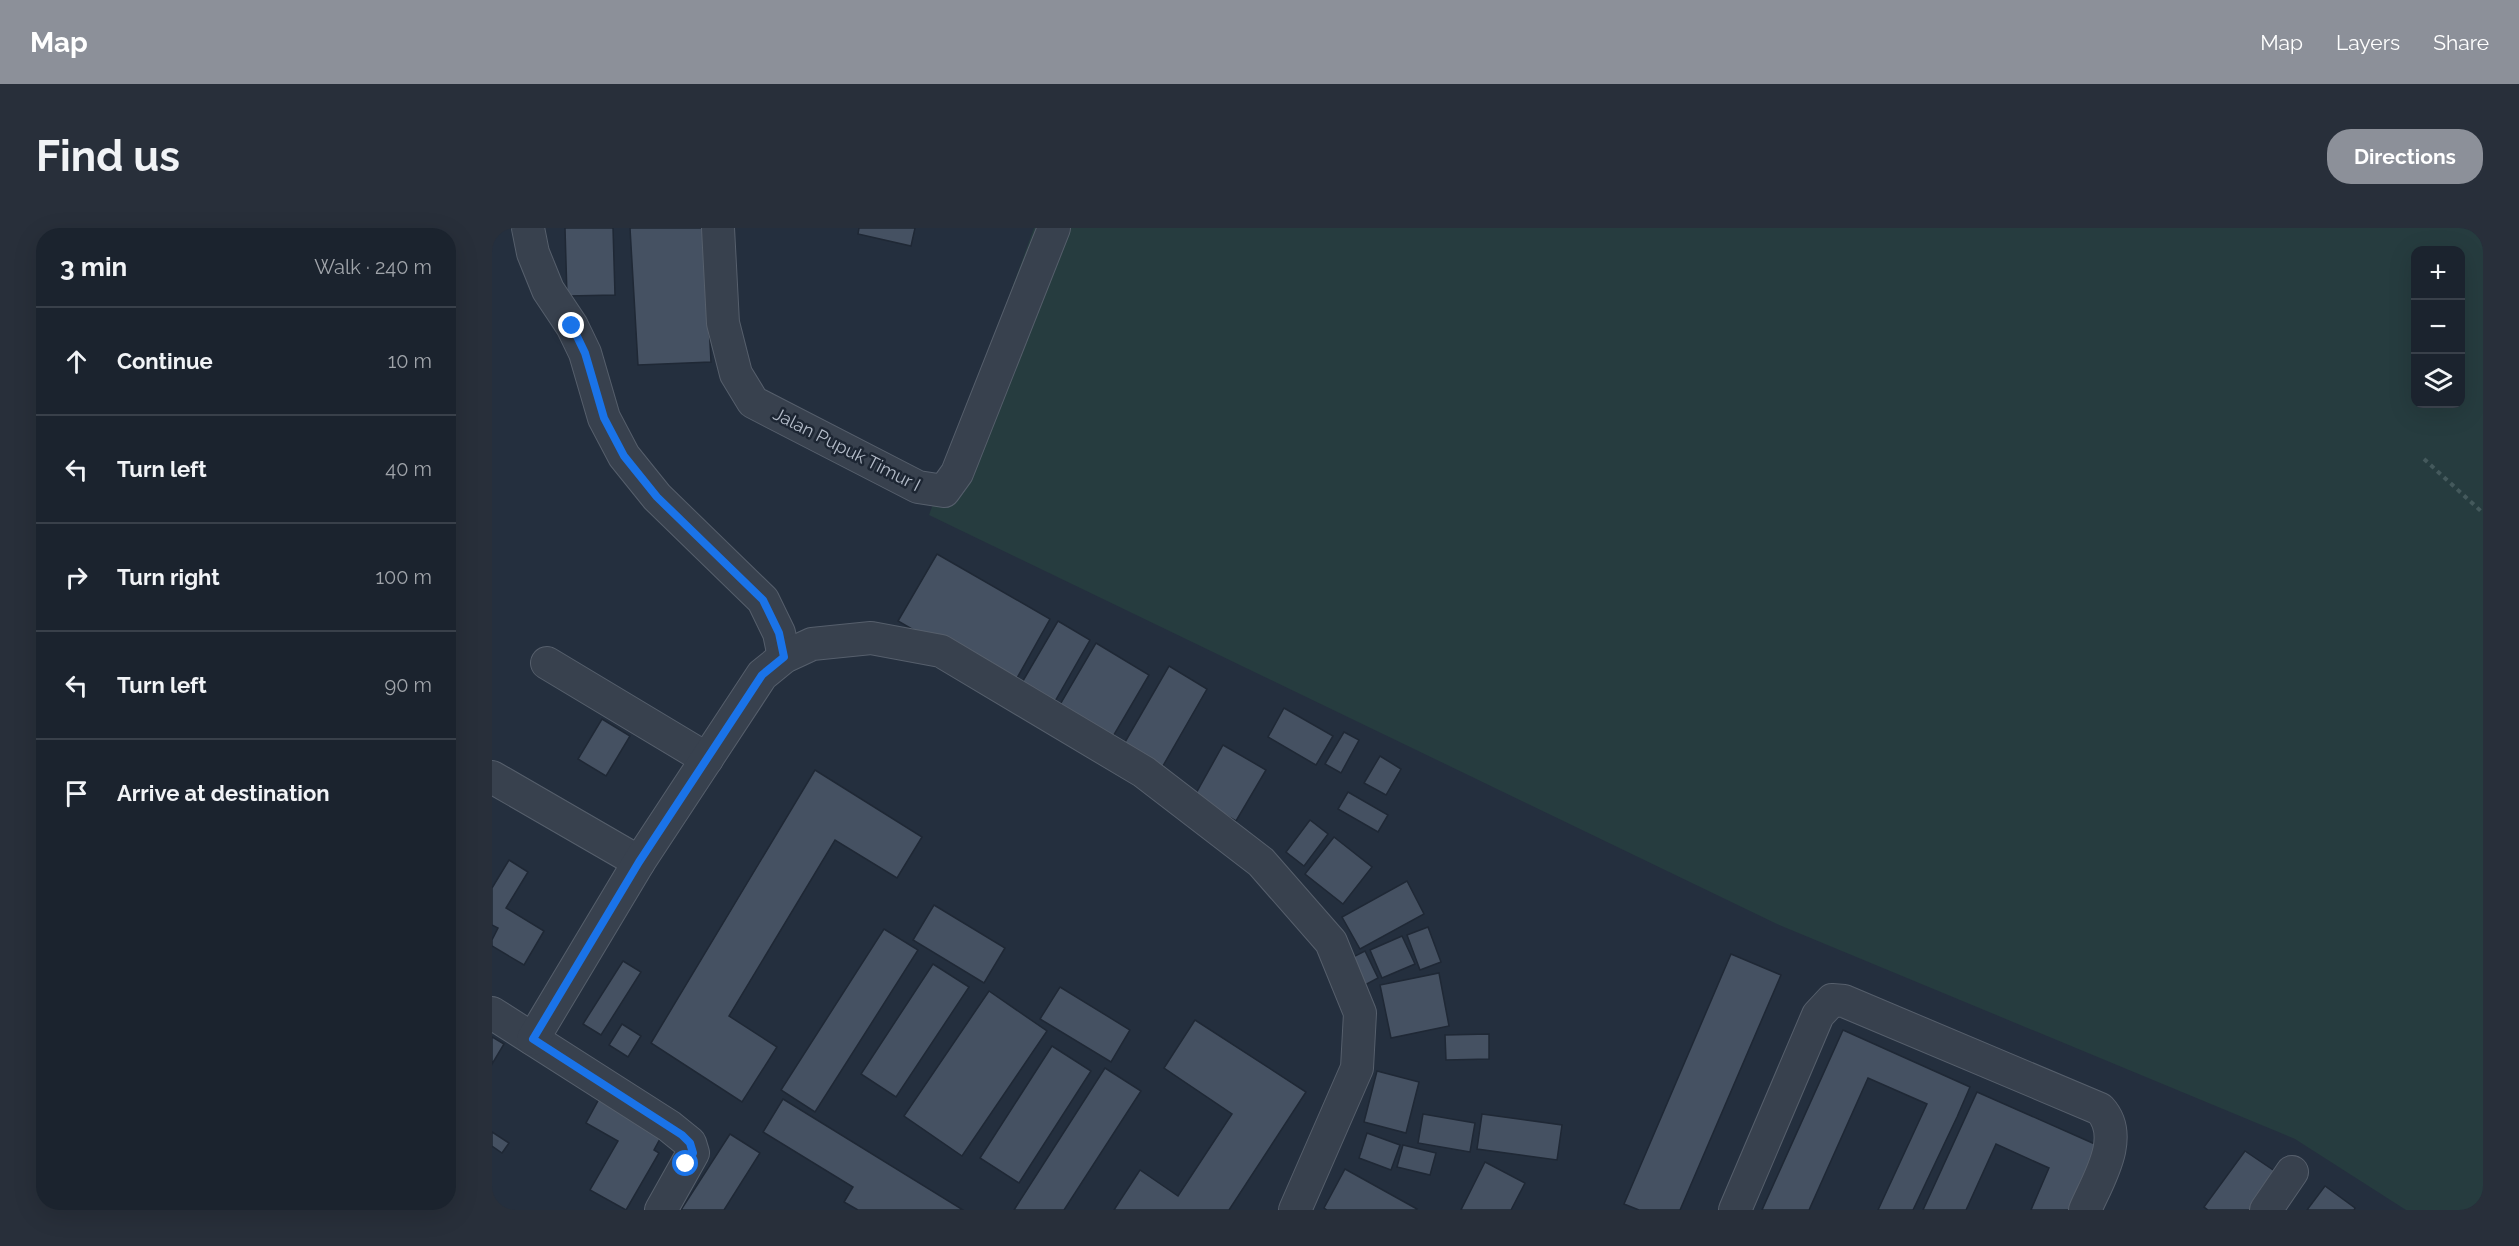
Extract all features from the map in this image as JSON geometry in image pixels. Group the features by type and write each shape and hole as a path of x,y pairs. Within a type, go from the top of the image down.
{"street":[{"path":"528,228 533,254 540,272 585,353 604,418 624,456 657,497 763,600 779,633 784,657"},
{"name":"Jalan Pupuk Timur I","path":"718,228 723,323 736,374 753,402 918,487 944,491 957,472 1054,228"},
{"path":"533,1039 639,862 762,675 784,657 812,644 871,638 941,651 1144,772 1261,862 1331,942 1360,1013 1357,1068 1295,1210"},
{"path":"547,663 707,759"},
{"path":"492,777 639,862"},
{"path":"1735,1210 1818,1015 1832,1000 1844,1001 2100,1109 2109,1118 2112,1131 2109,1151 2085,1210"},
{"path":"492,1013 682,1135 690,1143 693,1153 661,1210"},
{"path":"2266,1210 2292,1172"}],"path":[{"path":"2424,459 2483,513"}],"green space":[{"path":"1034,228 2483,228 2483,1210 2406,1210 2295,1139 1777,924 929,515"}],"building":[{"path":"565,228 613,228 615,295 567,296"},
{"path":"630,228 704,228 711,362 638,365"},
{"path":"859,228 915,228 911,246 858,234"},
{"path":"937,554 1050,619 1012,687 898,621"},
{"path":"1058,621 1090,640 1050,710 1017,691"},
{"path":"1096,643 1149,675 1108,745 1055,713"},
{"path":"1169,666 1207,689 1160,771 1121,749"},
{"path":"1284,708 1333,736 1316,765 1268,737"},
{"path":"602,719 630,736 606,776 578,759"},
{"path":"1344,732 1359,740 1341,773 1325,764"},
{"path":"1223,745 1266,770 1236,821 1194,797"},
{"path":"1380,756 1401,769 1386,795 1364,783"},
{"path":"815,770 922,837 897,878 835,840 729,1016 777,1047 742,1102 651,1043"},
{"path":"1348,792 1388,815 1378,832 1338,809"},
{"path":"1310,820 1328,834 1304,866 1286,852"},
{"path":"1334,837 1372,867 1343,904 1305,874"},
{"path":"509,860 528,872 506,908 544,931 524,965 492,946 492,940 498,928 492,925 492,888"},
{"path":"1407,881 1424,914 1360,949 1342,917"},
{"path":"934,905 1005,948 984,983 913,940"},
{"path":"1428,927 1441,962 1420,970 1407,935"},
{"path":"884,929 918,950 815,1112 781,1090"},
{"path":"1402,936 1415,964 1382,978 1370,950"},
{"path":"1365,951 1378,978 1365,985 1351,958"},
{"path":"1731,954 1781,975 1680,1210 1639,1210 1624,1204"},
{"path":"623,961 641,972 601,1035 583,1024"},
{"path":"933,964 969,987 896,1097 861,1074"},
{"path":"1439,973 1449,1026 1391,1038 1380,985"},
{"path":"1060,987 1130,1030 1111,1062 1040,1019"},
{"path":"989,991 1047,1031 962,1156 904,1116"},
{"path":"1195,1020 1306,1092 1229,1210 1114,1210 1140,1170 1178,1196 1232,1114 1164,1068"},
{"path":"622,1024 641,1036 628,1057 609,1045"},
{"path":"1843,1030 1970,1087 1957,1117 1913,1210 1878,1210 1927,1104 1868,1078 1809,1210 1762,1210"},
{"path":"1489,1034 1489,1059 1446,1060 1445,1035"},
{"path":"492,1037 504,1044 492,1064"},
{"path":"1052,1046 1091,1071 1019,1183 980,1158"},
{"path":"1105,1068 1141,1091 1064,1210 1014,1210"},
{"path":"1377,1071 1419,1082 1406,1133 1364,1122"},
{"path":"1977,1092 2097,1145 2069,1210 2031,1210 2049,1168 1996,1144 1966,1210 1923,1210"},
{"path":"599,1099 662,1135 654,1150 659,1153 626,1210 590,1190 618,1141 586,1123"},
{"path":"783,1099 963,1210 858,1210 844,1202 853,1187 763,1132"},
{"path":"1423,1114 1475,1123 1470,1152 1418,1143"},
{"path":"1482,1114 1562,1125 1557,1160 1477,1149"},
{"path":"492,1132 509,1143 502,1153 492,1146"},
{"path":"1367,1133 1400,1145 1391,1170 1359,1158"},
{"path":"730,1134 760,1153 724,1210 681,1210"},
{"path":"1403,1145 1436,1153 1430,1175 1397,1167"},
{"path":"2245,1151 2279,1174 2253,1210 2208,1210 2204,1207"},
{"path":"1485,1162 1525,1183 1511,1210 1461,1210"},
{"path":"1345,1169 1417,1209 1327,1210 1324,1208"},
{"path":"2325,1186 2355,1208 2354,1210 2307,1210"}],"route":[{"path":"572,326 585,353 604,418 624,456 657,497 763,600 779,633 784,657 762,675 639,862 533,1039 682,1135 690,1143 693,1153 686,1164"}]}
